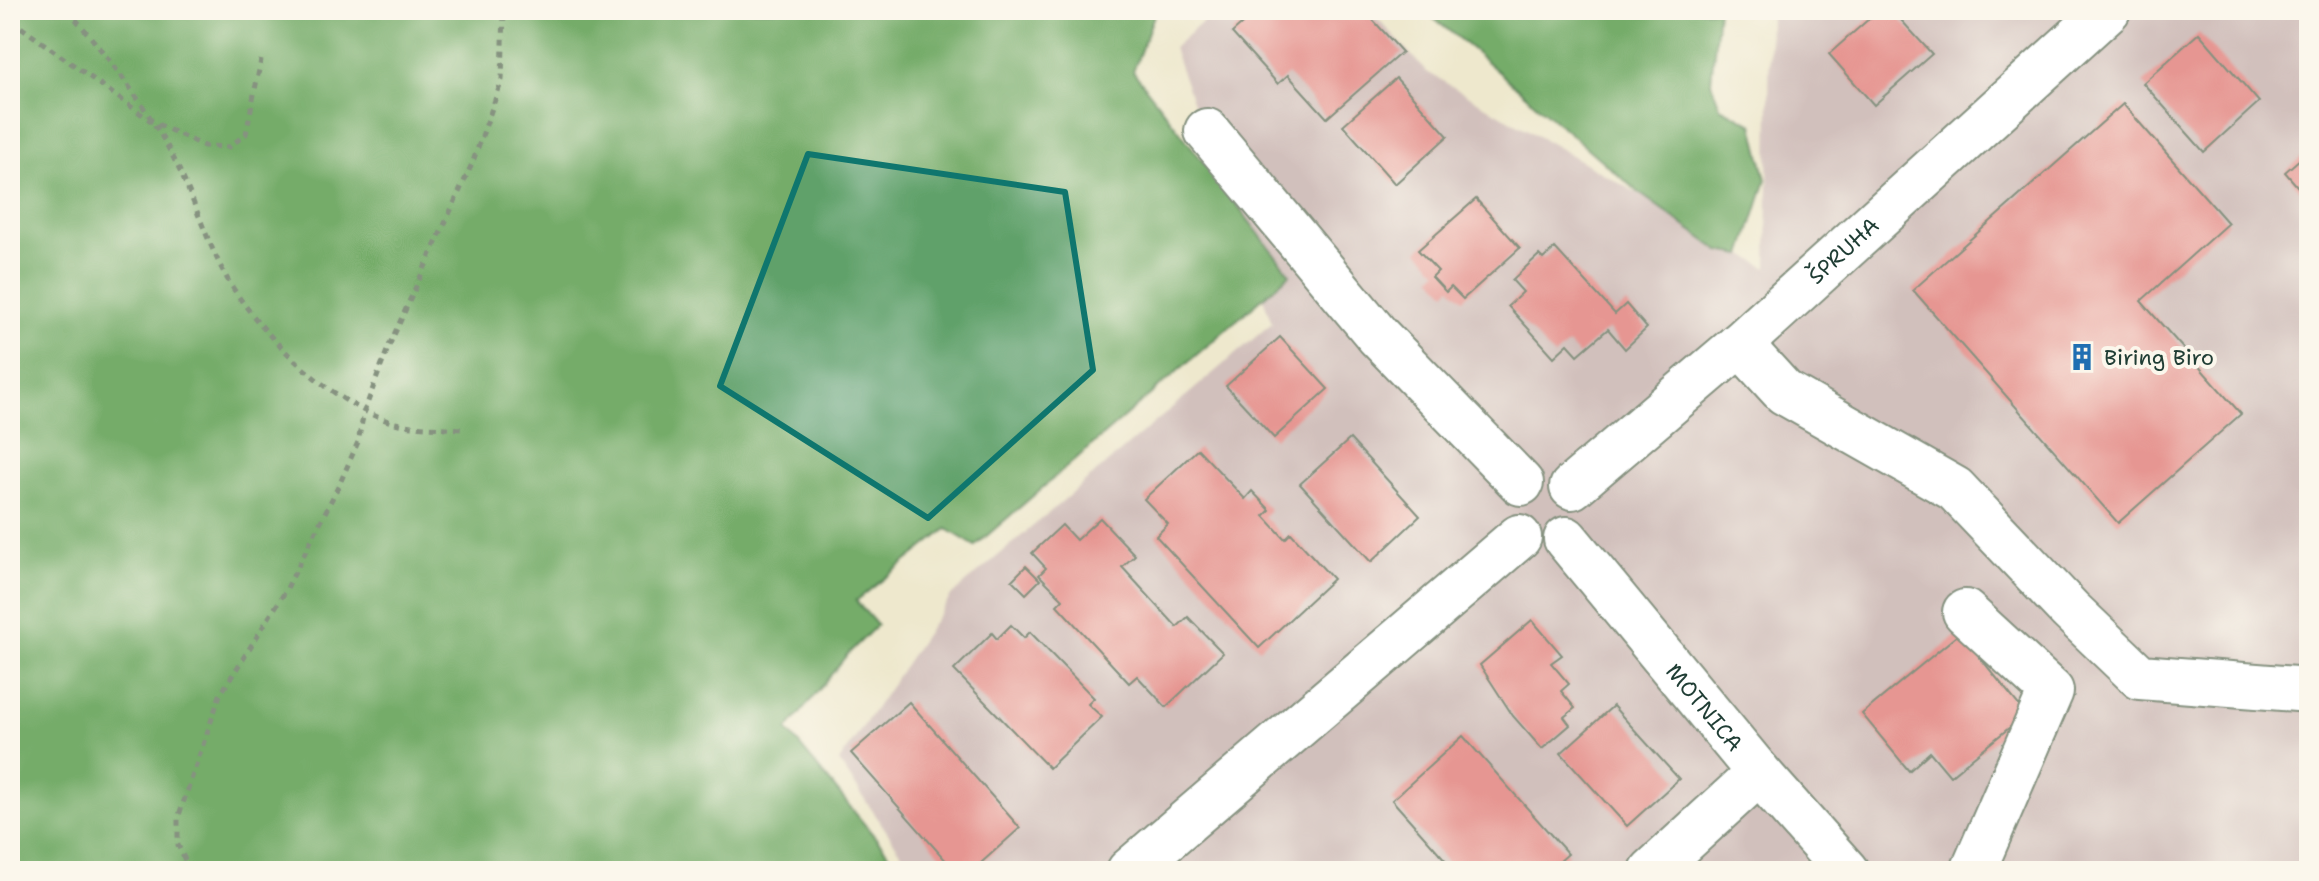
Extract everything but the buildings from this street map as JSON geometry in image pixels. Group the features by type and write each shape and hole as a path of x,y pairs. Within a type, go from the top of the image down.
{"street":[{"name":"ŠPRUHA","path":"1572,487 1740,344 2108,10"},
{"path":"1207,131 1378,336 1521,483"},
{"path":"1740,344 1784,392 1955,489 2070,610 2140,677 2309,690"},
{"path":"1539,475 1550,475 1572,487 1578,495 1581,515 1566,539 1547,547 1527,543 1512,529 1507,509 1514,490 1521,483 1539,475"},
{"path":"1129,871 1519,537"},
{"name":"MOTNICA","path":"1566,539 1759,773 1846,871"},
{"path":"1965,612 2051,691 1973,871"},
{"path":"1652,871 1759,773"}],"path":[{"path":"68,10 151,121 175,161 227,278 251,316 281,350 364,412 397,424 461,429"},
{"path":"190,871 178,845 178,818 220,695 285,592 358,442 364,412 388,348 472,164 502,80 504,10"},
{"path":"10,23 18,25 151,121 204,146 229,147 246,134 261,60"}],"highlighted area":[{"path":"808,154 1065,192 1093,370 928,518 720,386"}],"shaded area":[{"path":"1216,10 1370,10 1427,72 1767,268 1770,10 2309,10 2309,871 914,871 839,762 952,595 1272,323 1173,48"}],"green space":[{"path":"10,10 1156,10 1133,71 1290,274 975,546 947,529 856,601 877,625 846,656 787,730 903,871 10,871"},
{"path":"1423,10 1718,10 1711,82 1720,107 1753,124 1766,180 1742,255 1720,251 1638,192"}],"place":[{"name":"Biring Biro","path":"2082,357"}]}
